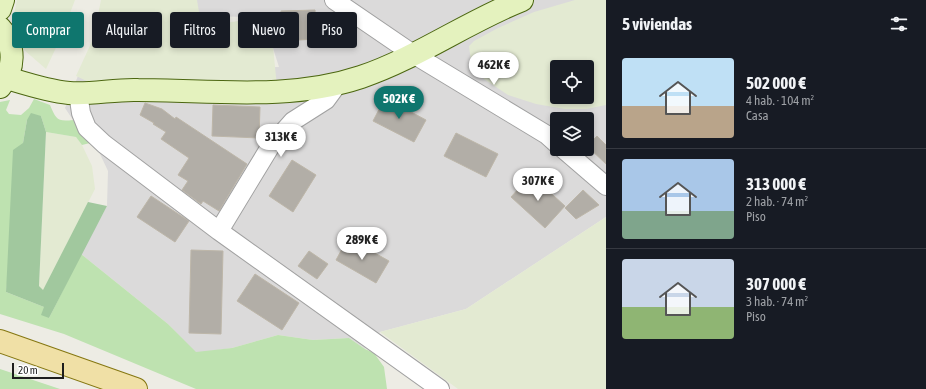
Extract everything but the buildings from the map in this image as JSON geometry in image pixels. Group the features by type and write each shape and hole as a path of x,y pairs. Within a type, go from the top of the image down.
{"main road":[{"path":"0,341 136,389"}],"street":[{"path":"0,9 3,0"},
{"path":"334,0 412,54 550,138"},
{"path":"0,28 8,37 11,47 11,68 3,82 31,85 69,93 137,90 242,93 307,90 337,85 369,74 522,0"},
{"path":"219,231 270,147 293,121 326,100 337,85"},
{"path":"78,93 81,113 87,128 104,144 219,231 440,389"},
{"path":"571,156 606,186"}],"shaded area":[{"path":"187,0 606,0 606,217 466,309 380,332 365,349 349,338 313,340 278,335 232,348 196,353 168,324 81,254 107,206 108,171 100,154 79,129 65,108 80,71 149,71 279,67 273,48 299,48 299,12 238,12 238,17 230,17 230,12 188,12"}],"green space":[{"path":"17,0 75,0 70,12 14,12"},
{"path":"101,0 197,0 199,12 170,12 170,48 230,48 230,22 238,21 238,48 273,48 277,87 91,83 76,76 92,41 92,48 162,48 162,12 99,12"},
{"path":"575,0 606,0 606,105 586,109 565,109 536,104 508,95 484,79 471,61 469,46 474,41 498,28 534,12"},
{"path":"23,48 56,48 46,69"},
{"path":"34,99 50,105 54,114 60,120 73,120 90,143 82,145 76,137 46,132 41,116 27,120 6,292 44,307 49,318 81,254 168,324 196,352 232,348 278,335 313,340 349,338 365,349 374,353 384,367 387,389 196,389 64,334 0,314 0,102 10,100 6,110 9,114 21,115 29,108"},
{"path":"31,113 41,116 46,132 39,286 43,290 88,202 107,206 49,318 41,315 44,307 6,292 13,150 23,143 27,120"},
{"path":"46,132 76,137 82,145 92,166 95,189 43,291 39,286"},
{"path":"606,217 606,389 458,389 380,332 466,309"},
{"path":"0,369 60,389 0,389"}]}
